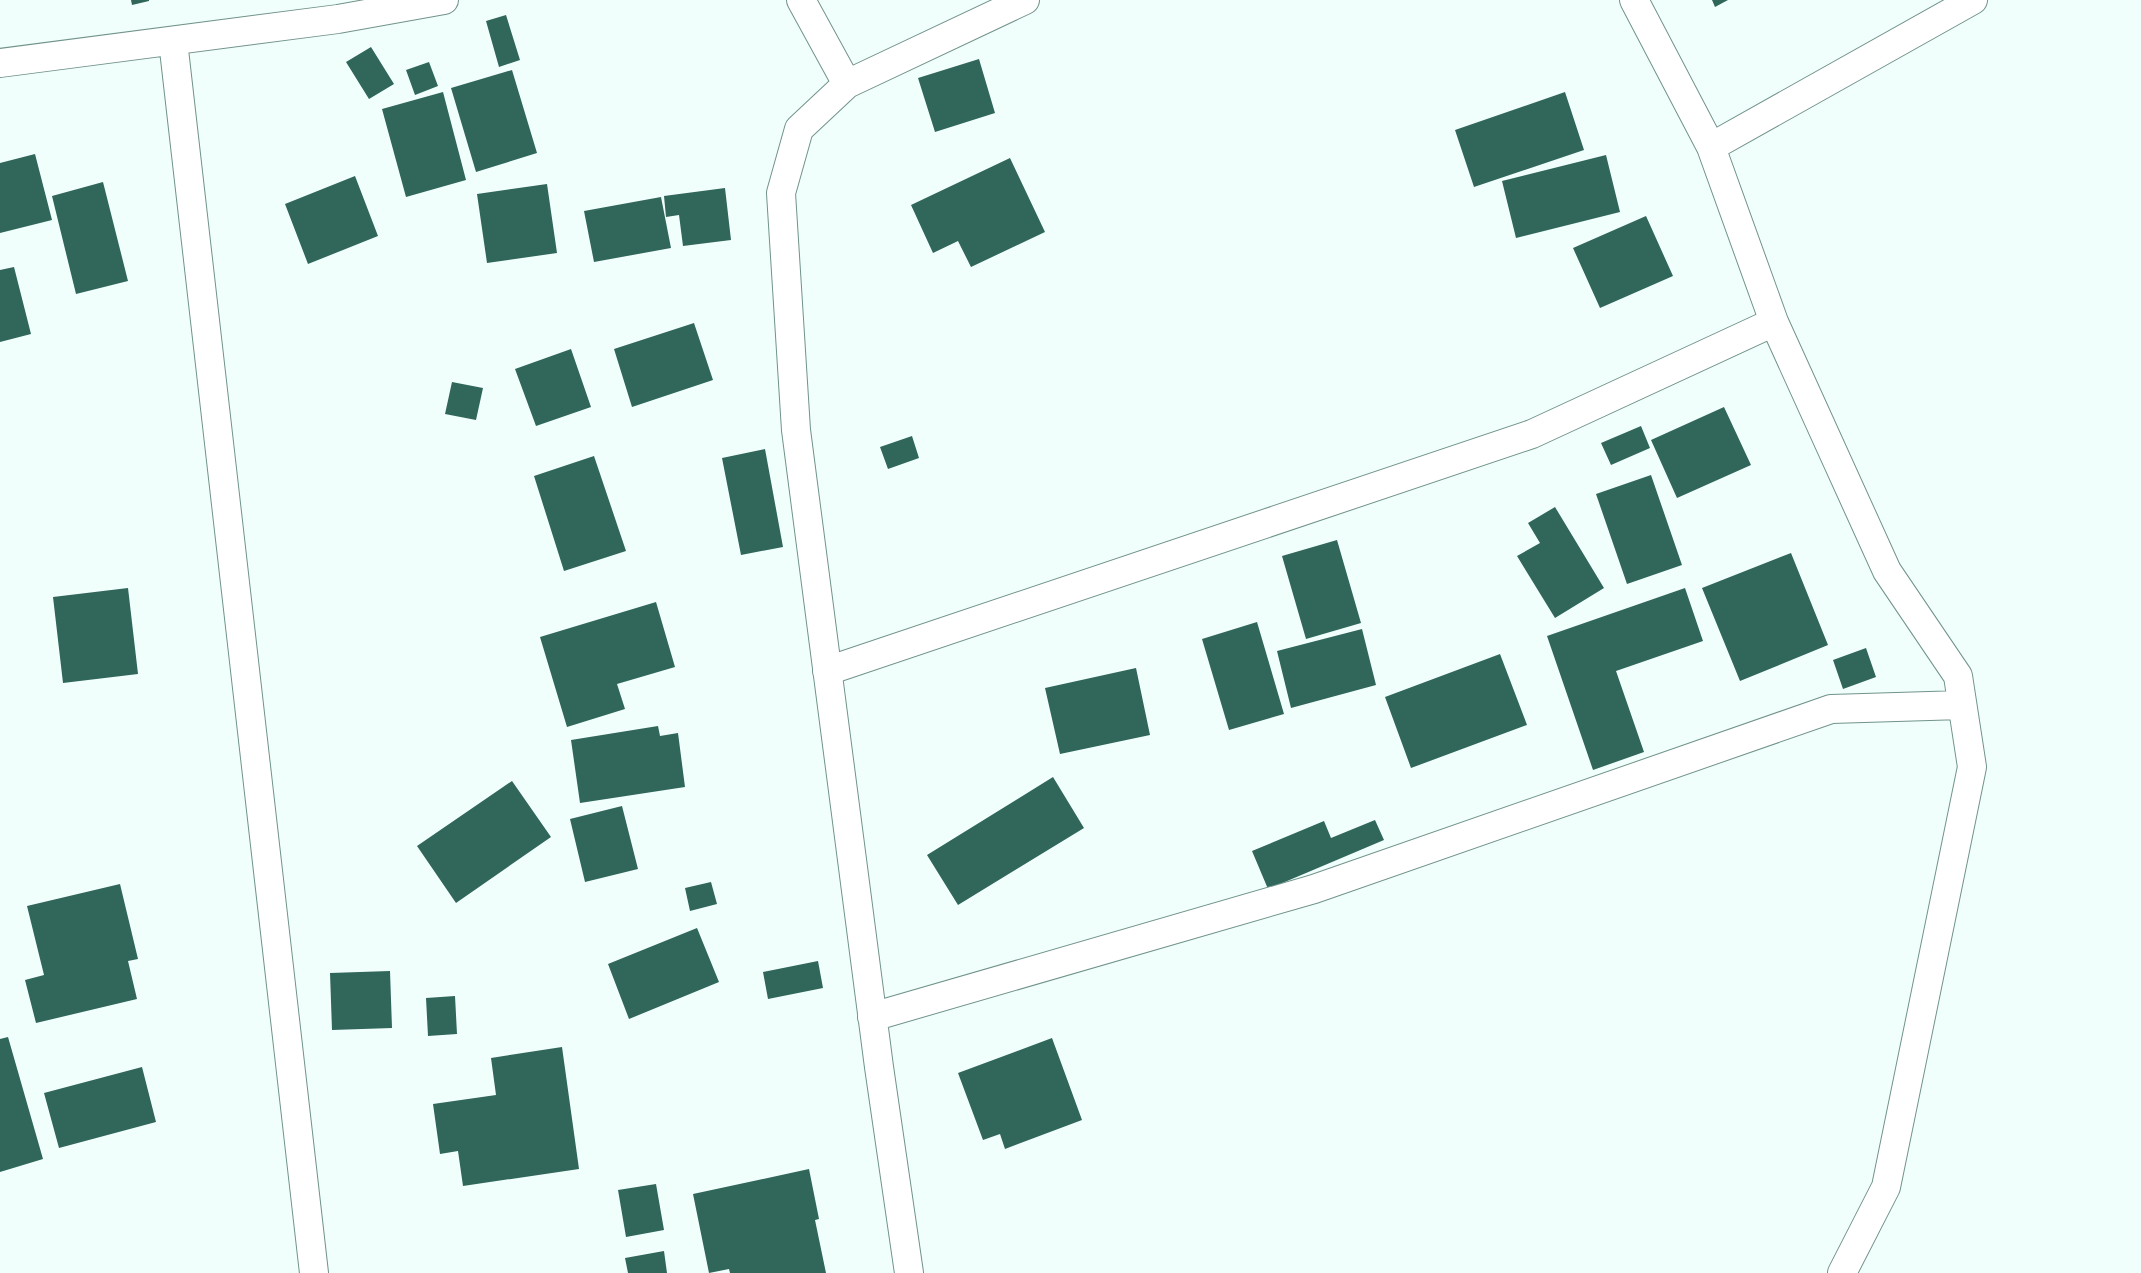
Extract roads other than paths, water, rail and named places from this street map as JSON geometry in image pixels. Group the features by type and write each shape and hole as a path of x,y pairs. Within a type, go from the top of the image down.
{"street":[{"path":"0,63 338,19 444,0"},
{"path":"802,0 847,84"},
{"path":"908,1273 872,1017 796,430 781,193 799,129 847,84 1025,0"},
{"path":"1634,0 1711,147 1774,322 1887,571 1958,676 1972,767 1886,1187 1842,1273"},
{"path":"1711,147 1973,0"},
{"path":"173,41 314,1273"},
{"path":"827,671 1532,434 1774,322"},
{"path":"872,1017 1314,889 1831,709 1962,705"}]}
